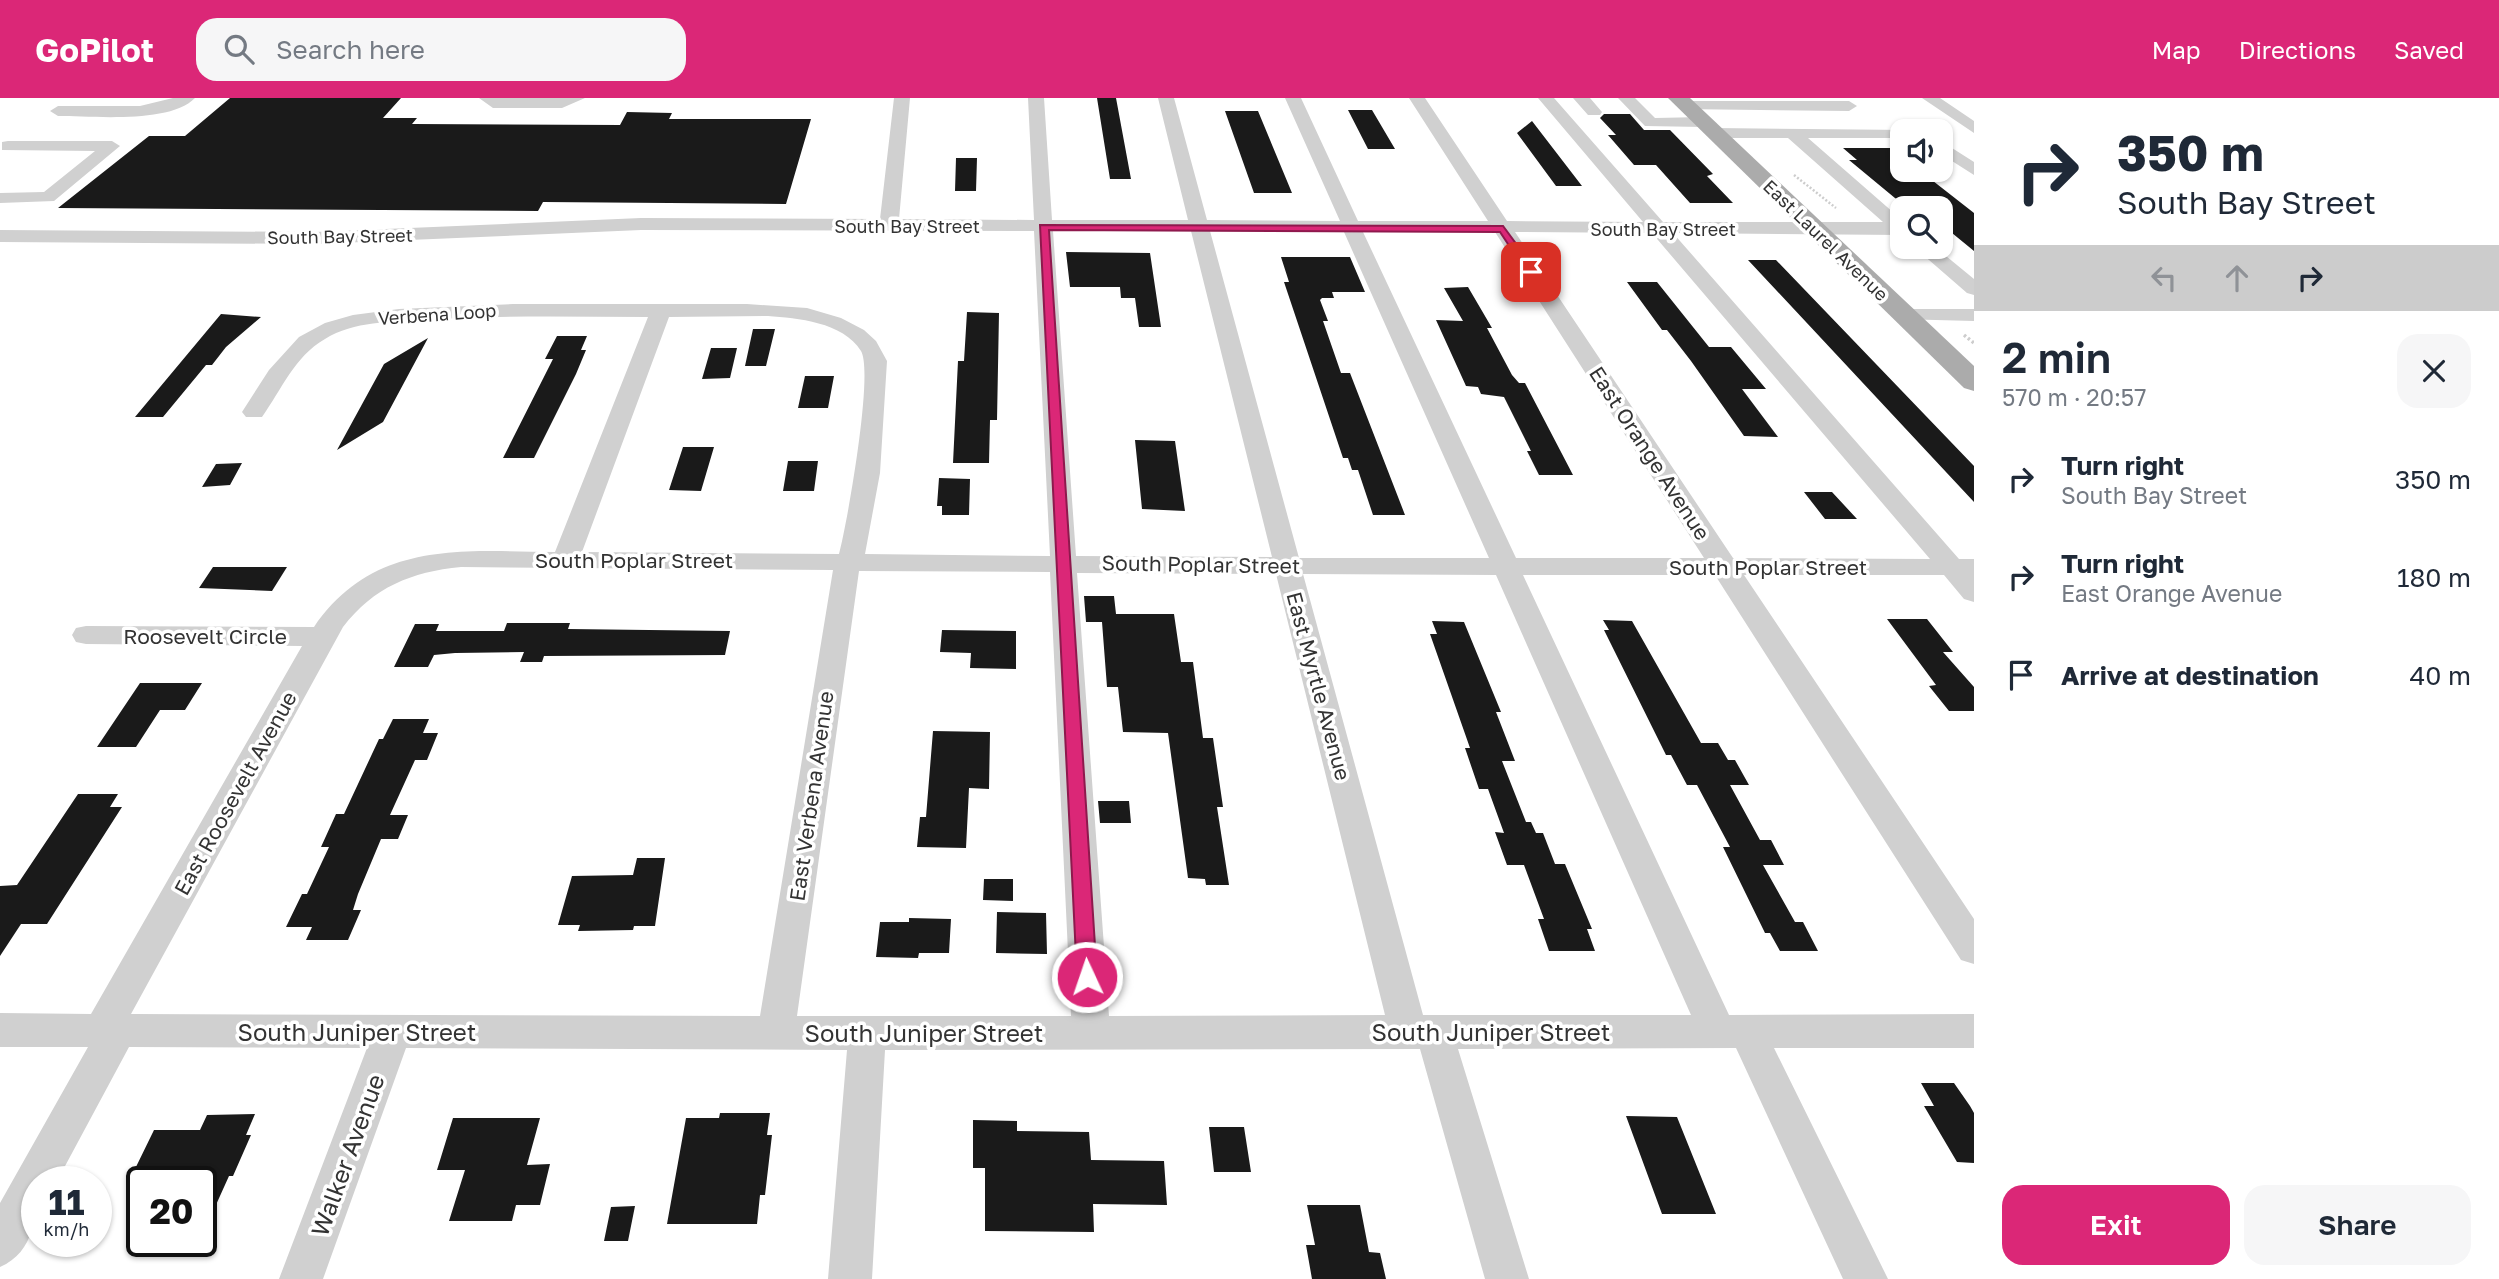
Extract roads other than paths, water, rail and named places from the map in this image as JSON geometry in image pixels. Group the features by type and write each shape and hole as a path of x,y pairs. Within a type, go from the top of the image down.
{"main road":[{"name":"East Laurel Avenue","path":"1696,115 1974,382"}],"street":[{"path":"76,98 53,115 143,110 175,104 187,98"},
{"path":"488,98 493,103 568,100"},
{"path":"889,226 902,98"},
{"path":"1036,98 1090,1032"},
{"name":"East Myrtle Avenue","path":"1166,98 1288,566 1421,1031 1507,1279"},
{"path":"1293,98 1506,566 1732,1030 1866,1279"},
{"name":"East Orange Avenue","path":"1418,98 1974,948"},
{"path":"1546,98 1962,567 1974,593"},
{"path":"1581,98 1594,112"},
{"path":"1626,98 1651,123 1696,115 1844,102 1885,133"},
{"path":"1930,98 1974,128"},
{"path":"1952,112 1974,112"},
{"path":"1696,115 1793,133 1890,133"},
{"path":"3,153 28,132"},
{"path":"1793,133 1890,218"},
{"path":"1953,133 1974,133"},
{"path":"0,198 48,197 94,160 3,153"},
{"path":"1953,155 1974,170"},
{"path":"49,177 74,177"},
{"name":"South Bay Street","path":"0,236 327,237 641,224 1890,229"},
{"path":"1938,259 1974,289"},
{"name":"Verbena Loop","path":"254,412 290,358 309,339 331,327 392,316 498,310 807,315 856,333 873,351 876,361 862,506 851,561"},
{"path":"565,561 661,311"},
{"path":"1904,315 1974,315"},
{"name":"South Poplar Street","path":"389,575 401,569 441,561 1962,567"},
{"name":"East Verbena Avenue","path":"776,1033 842,582 851,561"},
{"name":"East Roosevelt Avenue","path":"0,1245 110,1030 324,637 354,597 389,575"},
{"name":"Roosevelt Circle","path":"86,635 324,637"},
{"name":"South Juniper Street","path":"0,1030 776,1033 1974,1031"},
{"name":"Walker Avenue","path":"301,1279 393,1031"},
{"path":"850,1279 867,1032"}]}
